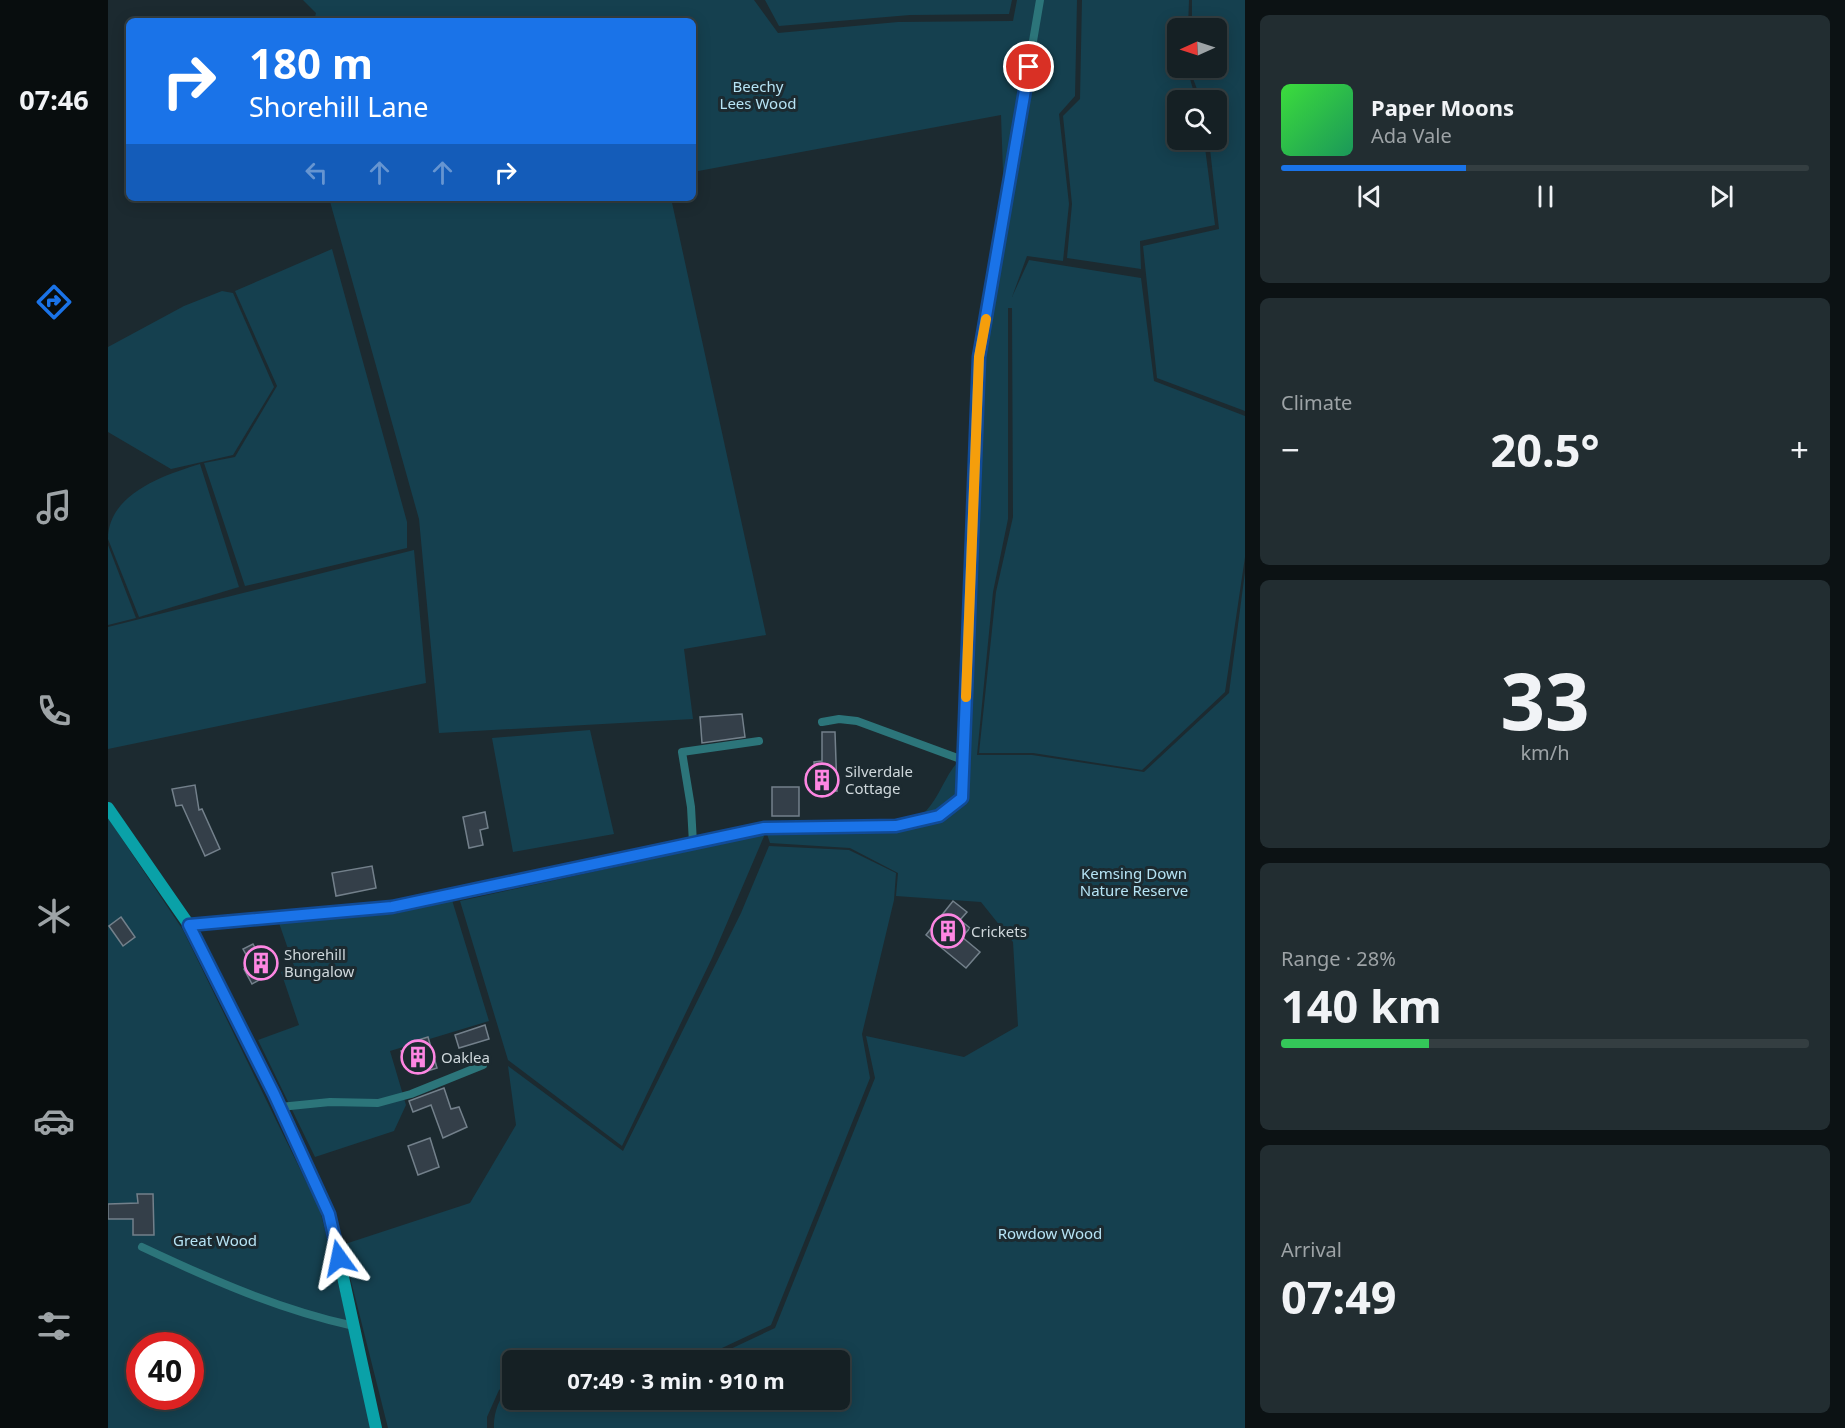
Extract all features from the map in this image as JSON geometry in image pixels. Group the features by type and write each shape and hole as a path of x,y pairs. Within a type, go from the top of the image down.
{"street":[{"path":"108,808 189,925 280,1107 329,1214 376,1428"}],"lane":[{"path":"189,925 392,907 764,828 896,826 939,816 962,798 979,357 1040,0"},
{"path":"822,722 840,719 857,721 963,760"},
{"path":"693,843 691,807 682,752 759,741"},
{"path":"280,1107 330,1102 378,1102 411,1094 483,1065"},
{"path":"142,1247 184,1267 306,1316 354,1326"}],"green space":[{"path":"303,0 754,0 778,33 898,22 1013,21 1017,0 1077,0 1075,96 1059,114 1069,204 1063,261 1027,256 1012,297 1029,260 1141,278 1154,381 1245,416 1245,557 1225,692 1142,770 1033,753 979,753 996,592 1013,517 1012,308 1008,308 1008,519 993,592 977,755 1032,755 1144,772 1229,693 1245,572 1245,1428 494,1428 498,1404 502,1397 502,1410 850,1410 850,1350 728,1350 775,1328 875,1078 866,1036 964,1057 1018,1026 1013,942 981,902 896,896 898,873 850,848 770,843 766,831 851,833 895,827 913,821 926,811 953,768 965,755 983,362 1004,201 1001,115 696,171 696,18 315,18 316,13"},
{"path":"765,0 1012,0 1009,14 910,15 779,26"},
{"path":"1082,0 1189,0 1188,18 1167,18 1167,78 1190,78 1193,90 1167,90 1167,150 1205,150 1215,225 1140,241 1141,269 1067,258 1072,204 1063,116 1080,99"},
{"path":"1192,0 1245,0 1245,411 1157,378 1143,246 1219,229 1210,150 1227,150 1227,90 1197,90 1193,78 1227,78 1227,18 1192,18"},
{"path":"330,201 672,201 766,635 684,649 693,719 439,733 419,519"},
{"path":"332,249 407,522 407,548 245,586 204,463 235,457 277,386 235,291"},
{"path":"222,291 233,293 274,387 233,455 171,469 108,432 108,347 184,306"},
{"path":"200,464 239,587 139,617 108,539 110,523 117,510 140,489 170,474"},
{"path":"108,545 136,618 108,625"},
{"path":"414,550 426,683 108,749 108,627"},
{"path":"590,730 614,834 513,852 492,738"},
{"name":"Great Wood","path":"108,818 183,930 320,1210 374,1428 108,1428"},
{"path":"765,834 712,958 622,1146 508,1060 460,901"},
{"path":"769,846 849,850 896,873 894,900 862,1034 870,1078 771,1325 718,1350 502,1350 502,1388 487,1417 487,1428 388,1428 342,1245 470,1203 516,1125 508,1066 623,1151 741,913"},
{"path":"452,900 489,1021 390,1051 406,1105 394,1131 315,1157 258,1040 299,1025 281,972 294,966 279,923 394,914"}],"building":[{"path":"742,714 745,737 702,743 700,717"},
{"name":"Silverdale Cottage","path":"822,732 835,732 837,791 820,792 819,786 807,787 806,774 815,774 814,762 822,761"},
{"path":"195,785 199,810 202,809 220,849 205,856 182,805 176,806 172,789"},
{"path":"772,787 799,787 799,816 772,816"},
{"path":"485,812 488,828 480,830 483,845 469,848 463,817"},
{"path":"372,866 376,888 336,896 332,873"},
{"name":"Crickets","path":"953,901 967,912 960,920 970,928 962,937 980,952 966,968 926,935"},
{"path":"121,917 135,937 123,946 109,926"},
{"name":"Shorehill Bungalow","path":"253,944 262,961 268,958 275,971 252,984 244,969 252,965 243,949"},
{"path":"485,1025 489,1039 459,1048 455,1035"},
{"name":"Oaklea","path":"428,1037 437,1068 421,1073 417,1062 406,1066 401,1051 411,1048 409,1043"},
{"path":"444,1088 451,1109 459,1107 467,1127 443,1138 431,1105 413,1112 409,1101"},
{"path":"430,1138 439,1167 418,1175 408,1146"},
{"path":"137,1194 153,1194 154,1235 133,1235 133,1219 108,1219 108,1204 138,1203"}],"slow traffic":[{"path":"966,697 979,357 986,319"}],"place":[{"name":"Silverdale Cottage","path":"822,780"},
{"name":"Crickets","path":"948,931"},
{"name":"Shorehill Bungalow","path":"261,963"},
{"name":"Oaklea","path":"418,1057"}],"route":[{"path":"339,1258 329,1214 274,1094 189,925 392,907 764,828 896,826 939,816 962,798 979,357 1029,67"}],"park label":[{"name":"Beechy Lees Wood","path":"758,94"},
{"name":"Kemsing Down Nature Reserve","path":"1134,882"},
{"name":"Rowdow Wood","path":"1050,1233"}]}
